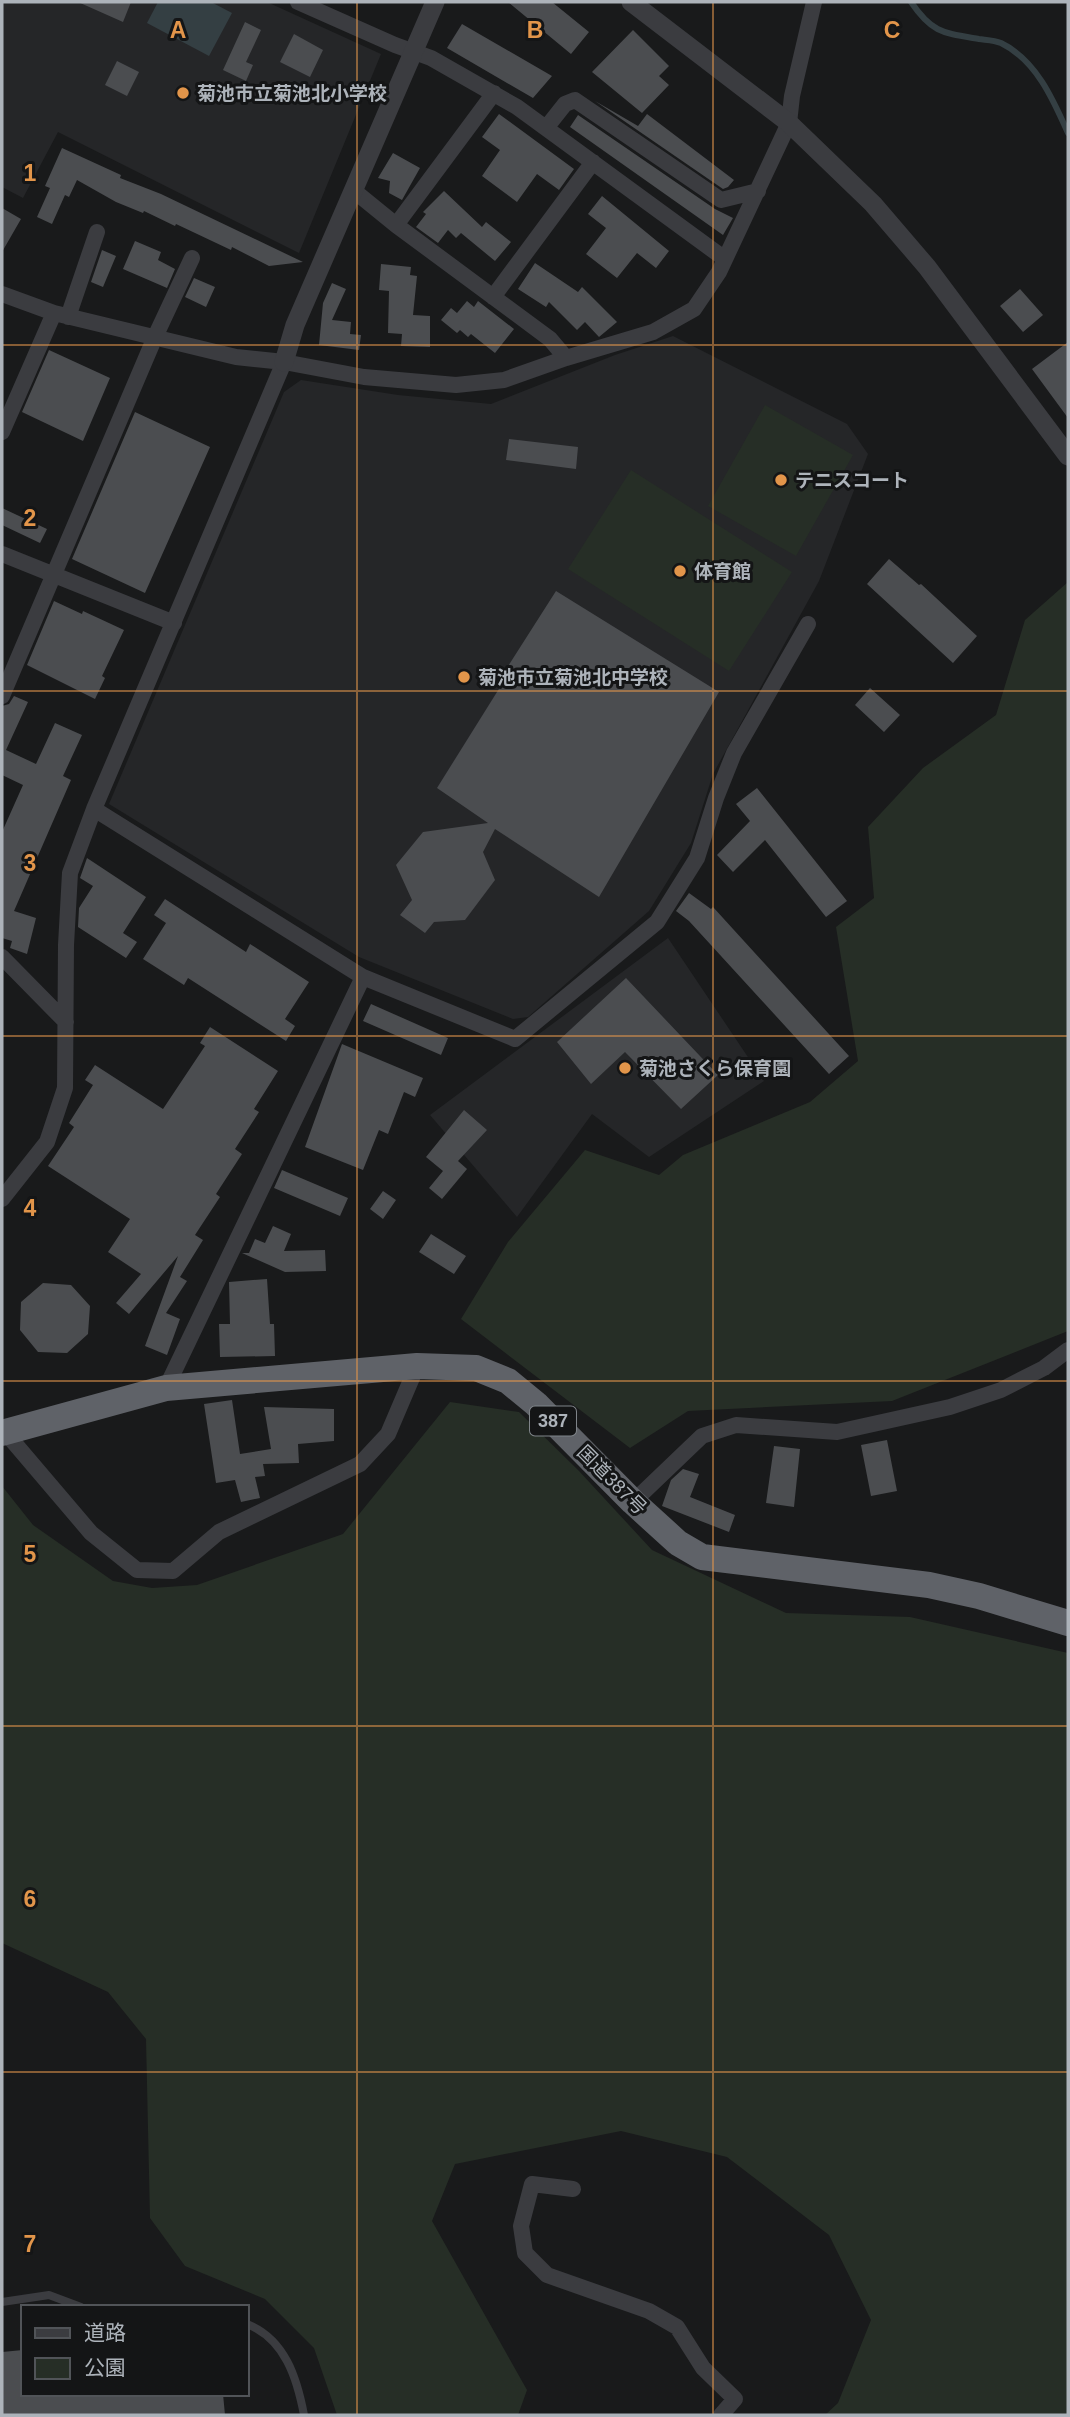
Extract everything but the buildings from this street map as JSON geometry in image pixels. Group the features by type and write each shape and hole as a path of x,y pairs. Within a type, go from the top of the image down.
{"highway":[{"name":"国道387号","path":"3,1432 166,1388 417,1366 476,1368 508,1381 537,1404 633,1502 678,1543 702,1557 929,1585 979,1596 1068,1623"}],"street":[{"path":"298,2 431,58 494,93 726,259"},
{"path":"2,1199 47,1142 65,1088 66,945 70,873 94,809 285,362 295,325 435,2"},
{"path":"631,2 789,123 873,204 918,257 1068,456"},
{"path":"2,294 61,315 236,357 285,362 364,377 456,385 504,380 653,332 694,309 726,259 789,123 792,96 814,2"},
{"path":"396,225 494,93"},
{"path":"546,128 565,104 575,100 721,200 758,191"},
{"path":"493,297 593,162"},
{"path":"353,190 550,339 566,358"},
{"path":"2,432 61,315 97,232"},
{"path":"2,696 155,337 192,258"},
{"path":"2,554 174,624"},
{"path":"94,809 363,977 515,1039 657,922 696,858 734,753 808,624"},
{"path":"2,957 66,1022"},
{"path":"166,1388 363,977"},
{"path":"633,1502 702,1436 736,1425 837,1432 950,1407 1001,1390 1044,1368 1068,1350"},
{"path":"3,1432 91,1533 138,1570 173,1571 219,1532 360,1464 388,1434 417,1366"},
{"path":"573,2189 532,2184 522,2225 525,2253 547,2276 649,2311 677,2327 703,2368 735,2399 720,2415"}],"lane":[{"path":"2,2302 49,2295 76,2305"},
{"path":"248,2324 263,2332 284,2354 304,2415"}],"shaded area":[{"name":"菊池市立菊池北小学校","path":"2,2 267,2 381,54 299,253 58,132 23,198 2,187"},
{"path":"158,2 211,2 232,13 209,56 147,23"},
{"name":"菊池市立菊池北中学校","path":"673,336 847,424 868,454 819,581 713,774 691,843 649,911 528,1017 513,1019 359,957 109,804 284,392 301,380 398,395 491,404 615,355"},
{"name":"菊池さくら保育園","path":"668,938 764,1081 649,1157 592,1114 517,1217 430,1115"}],"green space":[{"name":"テニスコート","path":"765,405 853,455 796,556 708,506"},
{"name":"体育館","path":"631,470 792,572 729,671 568,569"},
{"path":"1068,582 1068,1331 892,1401 688,1411 630,1448 461,1319 508,1242 585,1150 659,1175 683,1155 810,1102 858,1061 836,927 874,898 868,827 923,768 996,715 1025,620"},
{"path":"450,1402 519,1412 579,1471 652,1550 786,1613 910,1617 1068,1653 1068,2415 825,2415 838,2403 871,2320 829,2235 727,2157 621,2131 455,2164 432,2221 527,2390 518,2415 337,2415 314,2348 265,2299 185,2266 150,2218 146,2039 108,1992 2,1943 2,1486 33,1525 113,1581 152,1588 197,1585 343,1534"}],"waterway":[{"path":"911,2 925,20 939,30 998,42 1024,59 1042,82 1068,133"}],"place":[{"name":"菊池市立菊池北小学校","path":"183,93"},
{"name":"テニスコート","path":"781,480"},
{"name":"体育館","path":"680,571"},
{"name":"菊池市立菊池北中学校","path":"464,677"},
{"name":"菊池さくら保育園","path":"625,1068"}]}
